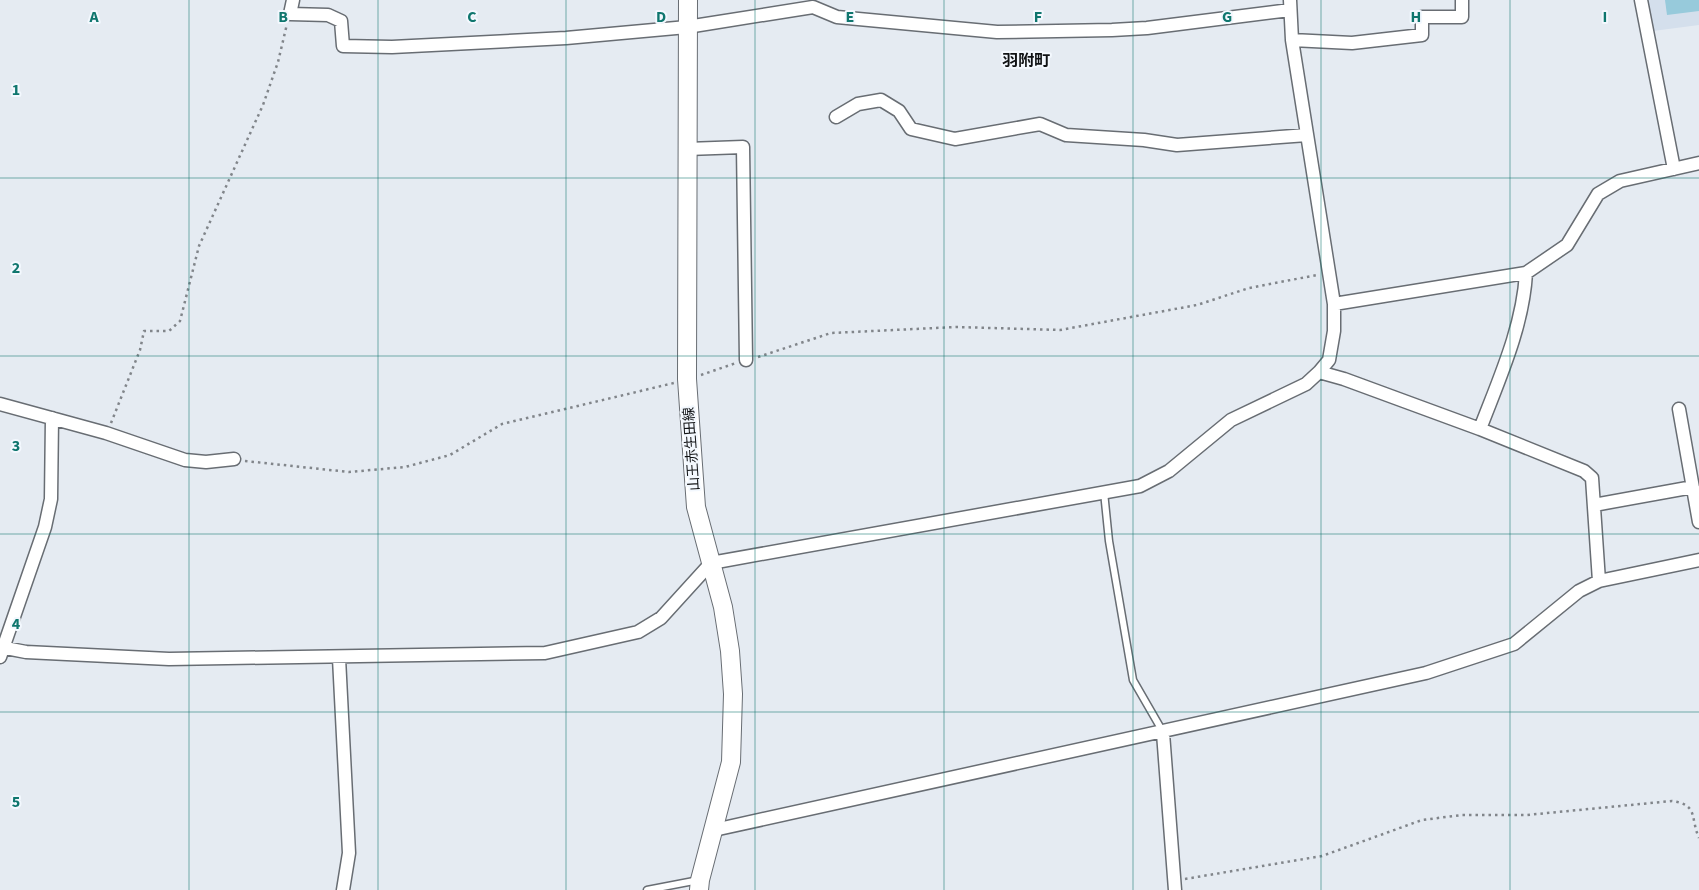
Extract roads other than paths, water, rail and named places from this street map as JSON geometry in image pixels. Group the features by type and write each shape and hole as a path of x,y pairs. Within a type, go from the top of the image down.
{"main road":[{"name":"山王赤生田線","path":"688,0 687,379 696,507 723,607 730,651 734,704 731,762 699,885"}],"street":[{"path":"52,418 49,508 27,581 1,650 169,659 339,658 545,653 638,632 661,618 711,563 1140,486 1169,471 1231,420 1306,384 1329,360 1334,331 1334,304 1292,40 1290,5 1147,28 997,32 837,17 813,7 687,26 566,38 392,47 344,46 341,21 328,15 290,14 293,0"},
{"path":"1292,40 1352,43 1422,35 1422,17 1462,17 1462,0"},
{"path":"1641,0 1674,169"},
{"path":"836,117 858,104 881,100 899,111 911,129 955,138 1040,124 1066,135 1144,140 1177,145 1307,135"},
{"path":"687,149 743,147 746,360"},
{"path":"1334,304 1526,273 1567,245 1598,194 1620,181 1699,163"},
{"path":"1480,429 1511,345 1525,292 1526,273"},
{"path":"1319,372 1344,379 1480,429 1584,471 1592,478 1599,581"},
{"path":"0,404 106,433 185,460 206,462 234,459"},
{"path":"1679,408 1699,522"},
{"path":"1594,505 1693,487"},
{"path":"714,830 1163,733 1426,673 1514,644 1578,591 1599,581 1699,560"},
{"path":"339,658 349,853 343,890"},
{"path":"1163,733 1174,886"}],"lane":[{"path":"1104,492 1109,541 1134,680 1163,733"},
{"path":"647,890 699,885"}],"water":[{"path":"1665,0 1699,0 1699,11 1667,15"}],"district":[{"name":"羽附町","path":"1026,61"}]}
